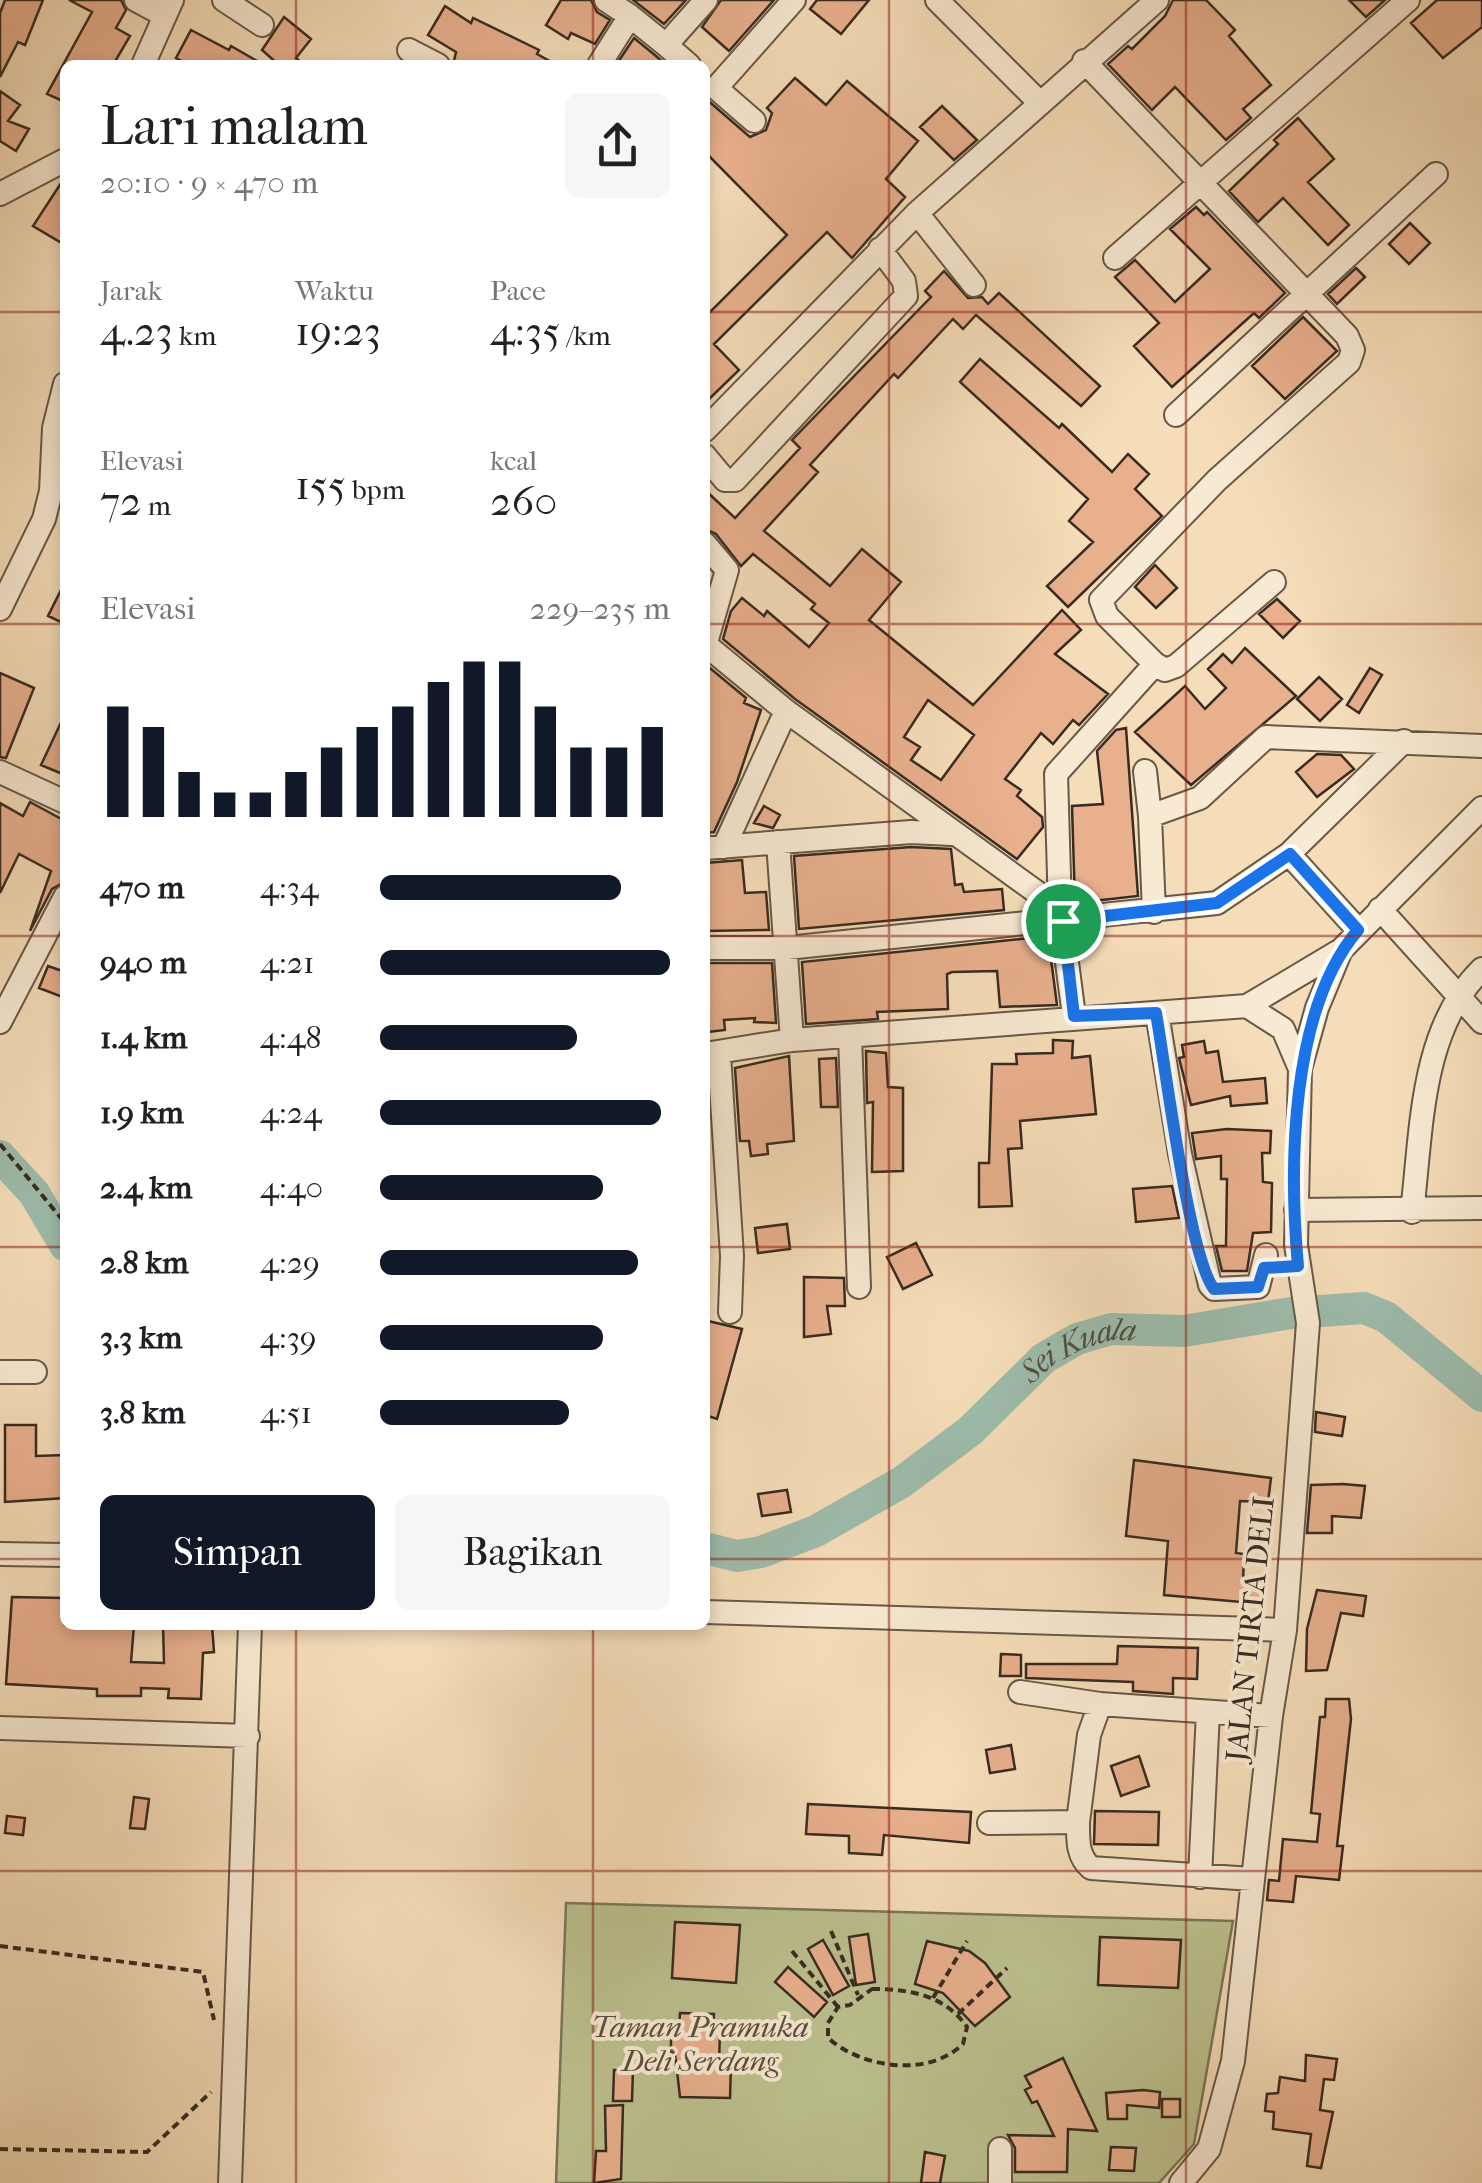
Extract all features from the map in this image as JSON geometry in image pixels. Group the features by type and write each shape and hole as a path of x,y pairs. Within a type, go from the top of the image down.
{"street":[{"path":"136,0 168,7 145,60"},
{"path":"224,0 262,25"},
{"path":"606,0 683,60"},
{"path":"666,46 706,0"},
{"path":"754,122 711,84 794,0"},
{"path":"937,0 1039,102"},
{"path":"710,425 917,212 1157,0"},
{"path":"1115,258 1408,0"},
{"path":"602,60 630,16"},
{"path":"409,50 428,60"},
{"path":"1084,61 1307,298 1348,336 1353,350 1349,362 1217,480 1101,600 1107,616 1165,670 1176,666 1274,582"},
{"path":"0,194 60,163"},
{"path":"1176,415 1307,298 1436,174"},
{"path":"917,212 974,285"},
{"path":"710,462 724,480 735,480 906,296 904,281 880,249"},
{"path":"0,609 44,518 52,491 54,428 60,404"},
{"path":"710,550 727,570 710,629"},
{"path":"710,650 786,712 1061,915"},
{"path":"1074,1016 1061,915 1056,774 1156,664"},
{"path":"714,847 786,712"},
{"path":"1150,816 1200,798 1266,736 1482,746"},
{"path":"710,948 787,948 1061,915 1154,912 1217,903 1290,854 1404,741"},
{"path":"1145,771 1154,912"},
{"path":"0,772 60,800"},
{"path":"730,1312 732,1256 712,1054 792,1040 1247,1006 1341,950 1482,808"},
{"path":"714,847 912,832 951,834"},
{"path":"778,842 792,1040"},
{"path":"1290,854 1358,930"},
{"path":"0,1022 60,907"},
{"path":"1380,910 1482,1022"},
{"name":"JALAN TIRTA DELI","path":"1182,2183 1209,2149 1233,2062 1271,1716 1285,1630 1308,1324 1298,1269 1296,1210 1300,1069 1317,1008 1341,950"},
{"path":"1412,1212 1428,1078 1456,994 1482,969"},
{"name":"JALAN TIRTA DELI","path":"1247,1006 1284,1029 1300,1069"},
{"path":"1156,1013 1180,1154 1210,1285 1214,1289 1258,1287 1265,1261 1298,1269"},
{"path":"850,1036 860,1288"},
{"path":"1296,1210 1412,1212 1482,1208"},
{"path":"0,1372 34,1372"},
{"path":"0,1554 60,1555"},
{"path":"710,1612 1285,1630"},
{"path":"230,2183 250,1630"},
{"path":"1020,1692 1100,1704 1271,1716"},
{"path":"1100,1704 1088,1735 1078,1822 1082,1861 1090,1868 1252,1879"},
{"path":"1200,1877 1208,1712"},
{"path":"0,1728 248,1736"},
{"path":"989,1823 1078,1822"},
{"path":"1000,2149 1000,2183"}],"path":[{"path":"0,1144 60,1217"},
{"path":"831,1931 858,1996"},
{"path":"933,1998 967,1941"},
{"path":"0,1946 203,1972 215,2025"},
{"path":"792,1951 838,2007"},
{"path":"958,2014 1007,1968"},
{"path":"872,1989 894,1989 933,1998 958,2014 968,2036 956,2052 931,2062 896,2064 850,2055 828,2038 828,2023 838,2007 850,2004 858,1996 872,1989"},
{"path":"0,2149 147,2152 214,2090"}],"green space":[{"name":"Taman Pramuka Deli Serdang","path":"566,1903 1233,1921 1194,2144 1159,2183 556,2183"}],"building":[{"path":"5,0 43,0 25,45 18,42 0,77 0,13"},
{"path":"69,0 121,0 126,10 116,28 130,36 116,60 66,60 92,12"},
{"path":"561,0 591,0 597,12 610,20 595,44 571,33 568,39 546,25"},
{"path":"633,0 686,0 664,24"},
{"path":"721,0 774,0 729,51 702,27"},
{"path":"817,0 869,0 841,34 810,9"},
{"path":"1173,0 1206,0 1235,30 1229,36 1271,85 1243,109 1251,118 1226,140 1175,87 1152,110 1108,64 1128,46 1132,49 1165,16"},
{"path":"1349,0 1385,0 1366,17"},
{"path":"1437,0 1482,0 1482,27 1443,58 1411,23"},
{"path":"445,6 471,23 473,18 539,50 537,54 548,60 454,60 456,52 428,35"},
{"path":"284,17 311,39 298,60 273,60 262,50"},
{"path":"191,30 255,60 180,60 176,58"},
{"path":"634,38 660,60 619,60"},
{"path":"60,70 60,100 47,94"},
{"path":"795,78 826,105 847,81 918,141 886,179 905,197 852,258 827,232 714,344 739,370 710,398 710,312 787,235 710,157 710,102 750,137 766,130 772,113 767,108"},
{"path":"0,91 20,105 8,121 29,129 16,151 0,141"},
{"path":"942,106 977,140 954,160 920,127"},
{"path":"1298,118 1334,159 1308,182 1349,225 1328,245 1283,198 1258,222 1229,191 1278,144 1274,140"},
{"path":"60,185 60,242 33,226"},
{"path":"1196,207 1204,215 1207,212 1285,293 1259,318 1254,313 1172,387 1134,346 1159,323 1115,277 1135,260 1175,302 1210,269 1170,229"},
{"path":"1410,223 1430,243 1409,264 1389,244"},
{"path":"1356,268 1365,277 1337,304 1328,294"},
{"path":"944,271 968,298 982,297 988,304 999,293 1100,386 1081,406 976,315 963,329 953,319 898,378 894,374 810,465 818,472 764,531 830,586 862,549 901,582 869,620 973,705 1062,610 1081,630 1055,654 1108,694 1079,725 1073,720 1053,744 1041,733 1005,779 1021,790 1017,796 1042,817 1043,827 1017,859 795,699 723,639 731,611 742,598 764,616 767,611 809,647 829,623 811,609 815,604 753,554 741,566 710,531 710,495 735,518 800,448 792,440 931,297 925,291","holes":["928,700 974,735 941,780 911,760 920,747 904,737"]},
{"path":"1303,317 1337,351 1285,399 1252,366"},
{"path":"980,359 1059,428 1062,424 1112,472 1128,454 1149,474 1135,489 1162,516 1068,607 1047,586 1093,542 1069,521 1088,499 960,382"},
{"path":"1155,565 1177,588 1156,608 1135,587"},
{"path":"60,592 60,622 48,616"},
{"path":"1277,599 1300,621 1283,638 1259,614"},
{"path":"1245,648 1296,696 1191,785 1135,732 1185,686 1205,709 1226,688 1208,669 1223,654 1232,663"},
{"path":"710,668 746,698 744,703 761,710 737,782 714,832 710,832"},
{"path":"1370,668 1382,675 1359,713 1347,705"},
{"path":"0,673 34,688 6,758 0,757"},
{"path":"1319,677 1342,699 1320,721 1297,699"},
{"path":"60,725 60,773 41,765"},
{"path":"1126,728 1138,896 1075,903 1072,806 1103,804 1097,751 1116,730"},
{"path":"1317,754 1341,755 1354,769 1317,797 1296,772"},
{"path":"30,802 60,818 60,885 52,889 30,931 51,871 19,854 0,893 0,803 23,816"},
{"path":"764,806 780,815 773,828 754,823"},
{"path":"911,847 951,849 955,885 962,884 964,892 1002,889 1004,910 799,929 794,856"},
{"path":"742,860 745,893 766,892 769,930 710,931 710,863"},
{"path":"1048,936 1057,1005 1000,1007 997,971 952,972 947,974 948,1009 877,1012 878,1019 806,1024 802,962"},
{"path":"710,963 772,963 776,1023 754,1022 755,1018 724,1020 725,1030 710,1032"},
{"path":"48,966 60,970 60,996 39,988"},
{"path":"1053,1040 1073,1041 1072,1058 1090,1056 1096,1114 1020,1121 1022,1148 1008,1149 1012,1206 979,1207 979,1163 989,1163 992,1064 1017,1064 1016,1054 1053,1053"},
{"path":"1204,1041 1206,1053 1218,1051 1223,1082 1265,1078 1267,1103 1231,1106 1230,1096 1191,1105 1179,1058 1184,1057 1182,1045"},
{"path":"866,1051 886,1053 888,1087 903,1088 903,1171 872,1172 873,1102 867,1103"},
{"path":"789,1056 794,1141 767,1144 768,1154 751,1156 749,1141 740,1141 735,1068"},
{"path":"836,1058 838,1107 821,1107 819,1059"},
{"path":"1227,1129 1271,1131 1270,1153 1262,1153 1263,1182 1272,1183 1271,1232 1253,1233 1247,1271 1222,1271 1216,1246 1226,1246 1227,1179 1221,1179 1221,1156 1196,1159 1192,1133"},
{"path":"1172,1186 1179,1218 1136,1222 1133,1189"},
{"path":"787,1224 790,1249 758,1253 755,1228"},
{"path":"916,1243 932,1275 903,1289 887,1257"},
{"path":"804,1277 844,1278 845,1306 827,1306 831,1334 804,1337"},
{"path":"710,1321 742,1329 717,1419 710,1417"},
{"path":"1316,1412 1345,1417 1342,1436 1315,1432"},
{"path":"5,1425 36,1425 36,1456 60,1455 60,1498 5,1502"},
{"path":"1134,1460 1271,1478 1268,1502 1240,1501 1236,1553 1244,1554 1243,1584 1265,1587 1263,1604 1164,1595 1168,1541 1126,1536"},
{"path":"1311,1485 1365,1486 1361,1518 1332,1516 1332,1533 1307,1533"},
{"path":"787,1490 791,1512 762,1516 758,1494"},
{"path":"1317,1590 1366,1596 1363,1616 1341,1613 1327,1670 1306,1671 1307,1629"},
{"path":"12,1597 60,1598 60,1630 134,1630 131,1662 164,1663 163,1630 212,1630 214,1652 203,1653 201,1699 168,1698 169,1689 141,1688 141,1696 97,1696 97,1689 6,1684"},
{"path":"1118,1646 1198,1648 1197,1679 1173,1678 1173,1694 1133,1691 1133,1682 1026,1678 1026,1664 1117,1664"},
{"path":"1001,1654 1021,1655 1021,1676 1000,1676"},
{"path":"1326,1699 1349,1699 1351,1719 1337,1846 1343,1846 1339,1880 1296,1876 1293,1902 1267,1900 1269,1880 1279,1881 1283,1839 1317,1842 1320,1814 1311,1813 1320,1717 1325,1717"},
{"path":"1011,1745 1015,1769 990,1773 986,1750"},
{"path":"1139,1756 1149,1786 1121,1796 1111,1766"},
{"path":"134,1797 149,1799 145,1829 130,1828"},
{"path":"808,1804 971,1812 969,1843 884,1835 882,1855 849,1853 849,1836 806,1834"},
{"path":"1095,1811 1159,1812 1158,1845 1094,1844"},
{"path":"7,1816 25,1818 23,1835 5,1833"},
{"path":"675,1922 740,1925 736,1983 672,1978"},
{"path":"868,1934 875,1982 856,1985 849,1937"},
{"path":"1100,1937 1181,1940 1178,1988 1098,1985"},
{"path":"823,1940 849,1986 833,1995 808,1949"},
{"path":"927,1941 969,1951 985,1963 1010,1997 975,2026 943,1993 915,1984"},
{"path":"788,1967 827,2002 814,2017 775,1982"},
{"path":"680,2013 714,2014 713,2029 720,2029 719,2065 731,2064 730,2098 680,2097 675,2053 671,2053 671,2029 679,2029"},
{"path":"1306,2055 1337,2059 1334,2080 1324,2079 1320,2110 1333,2112 1321,2168 1307,2166 1311,2134 1273,2129 1274,2112 1265,2111 1267,2094 1278,2093 1280,2077 1305,2081"},
{"path":"1063,2058 1097,2131 1068,2129 1067,2172 1015,2172 1015,2148 1008,2135 1054,2136 1037,2101 1032,2103 1025,2090 1031,2087 1025,2076"},
{"path":"614,2070 633,2070 632,2101 613,2101"},
{"path":"1160,2092 1159,2108 1127,2105 1127,2119 1108,2119 1106,2093"},
{"path":"1162,2099 1180,2099 1180,2117 1162,2117"},
{"path":"623,2105 621,2179 594,2183 596,2151 606,2151 605,2106"},
{"path":"1111,2147 1136,2148 1134,2171 1109,2170"},
{"path":"925,2152 945,2156 940,2183 921,2183"}],"waterway":[{"name":"Sei Kuala","path":"0,1156 34,1193 60,1237"},
{"name":"Sei Kuala","path":"710,1549 737,1556 761,1552 816,1531 902,1482 970,1431 1044,1358 1077,1339 1111,1329 1184,1331 1291,1313 1364,1308 1386,1317 1482,1396"}],"route":[{"path":"1290,854 1358,930 1341,950 1328,979 1300,1069 1298,1266 1264,1268 1258,1287 1214,1289 1210,1285 1180,1154 1156,1013 1074,1016 1063,921 1217,903 1290,854"}]}
